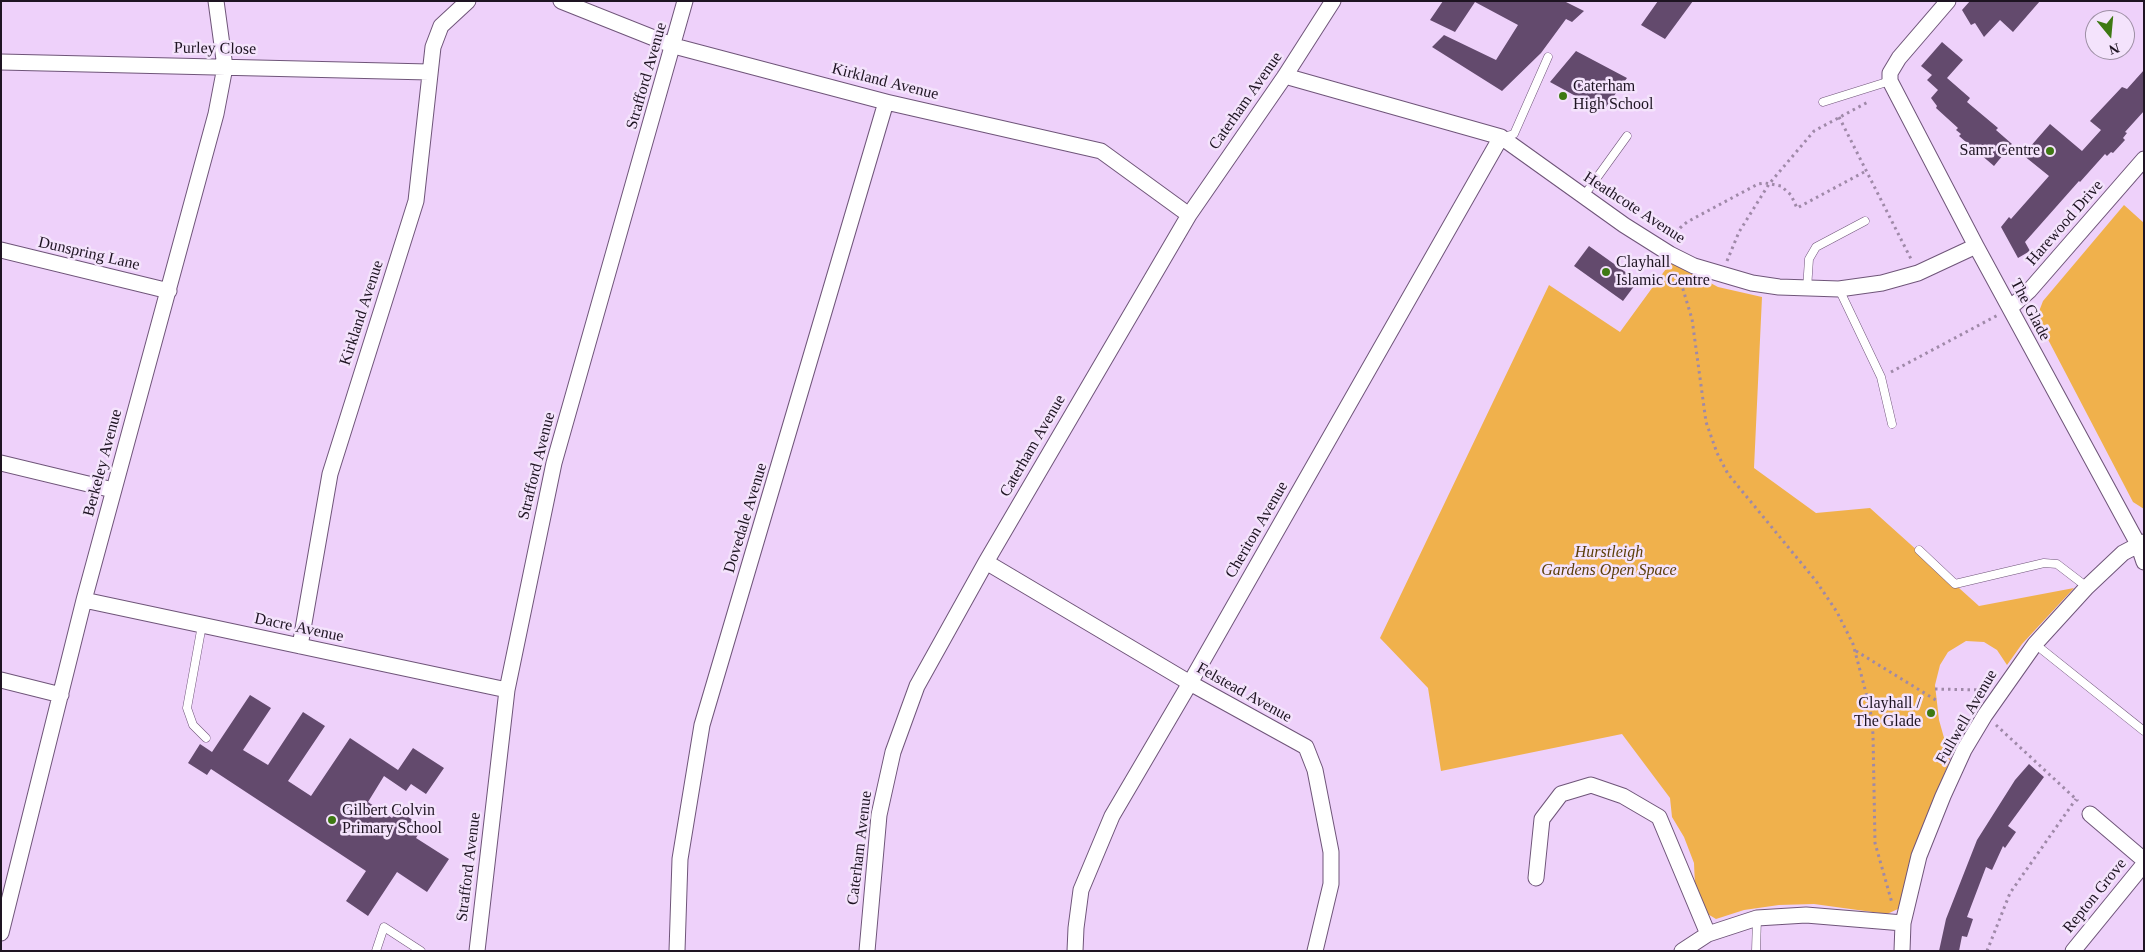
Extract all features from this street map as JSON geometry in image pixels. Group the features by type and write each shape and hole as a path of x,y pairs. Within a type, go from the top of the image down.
{"street":[{"name":"Berkeley Avenue","path":"1,933 5,904 61,696 84,600 216,114 225,67 216,1"},
{"name":"Kirkland Avenue","path":"300,646 330,474 416,201 433,47 441,26 468,1"},
{"name":"Kirkland Avenue","path":"561,1 674,46 886,102 1101,151 1189,215"},
{"name":"Strafford Avenue","path":"477,951 507,690 554,463 686,1"},
{"name":"Caterham Avenue","path":"867,951 879,815 893,752 916,686 986,562 1189,215 1285,76 1333,1"},
{"path":"1890,77 1899,58 1948,1"},
{"name":"Purley Close","path":"1,62 429,72"},
{"name":"Heathcote Avenue","path":"1285,76 1501,137 1582,196 1670,254 1694,266 1752,283 1807,289 1839,289 1882,283 1918,272 1976,246"},
{"name":"The Glade","path":"1890,77 1976,246 2141,543 2144,562"},
{"name":"Dovedale Avenue","path":"677,951 680,859 702,725 886,102"},
{"name":"Cheriton Avenue","path":"1075,951 1081,890 1112,816 1190,683 1501,137"},
{"name":"Harewood Drive","path":"2010,308 2029,291 2144,158"},
{"name":"Dunspring Lane","path":"1,250 169,291"},
{"path":"1,463 113,490"},
{"name":"Fullwell Avenue","path":"1902,951 1903,923 1919,856 1964,750 1985,714 2000,690 2035,644 2087,587 2123,553 2141,543"},
{"name":"Felstead Avenue","path":"986,562 1190,683 1306,747 1315,770 1331,852 1331,884 1315,951"},
{"name":"Dacre Avenue","path":"84,600 507,690"},
{"path":"1,680 61,696"},
{"path":"1536,878 1542,819 1561,794 1591,785 1623,796 1659,817 1708,934"},
{"path":"2090,814 2144,860"},
{"name":"Repton Grove","path":"2073,951 2144,864"},
{"path":"1682,951 1708,934 1757,918 1806,915 1903,923"}],"lane":[{"path":"1501,137 1514,134 1548,57"},
{"path":"1823,102 1890,77"},
{"path":"1582,196 1627,136"},
{"path":"1807,289 1809,259 1816,247 1865,221"},
{"path":"1839,289 1881,377 1892,424"},
{"path":"1919,550 1955,584 2044,563 2057,564 2087,587"},
{"path":"202,625 188,708 194,725 206,738"},
{"path":"2035,644 2144,731"},
{"path":"1756,951 1757,918"},
{"path":"376,951 384,927 421,951"}],"path":[{"path":"1724,276 1738,232 1769,184 1814,131 1870,101"},
{"path":"1838,117 1918,272"},
{"path":"1866,171 1797,208 1786,190 1769,184 1752,187 1687,222 1674,236 1670,254 1692,319 1706,422 1716,453 1728,474 1816,581 1837,612 1855,651 1870,708 1875,843 1894,910 1903,923"},
{"path":"1881,377 2010,308"},
{"path":"1855,651 1939,702"},
{"path":"1935,689 2000,690"},
{"path":"1985,714 2090,814"},
{"path":"1988,951 2010,894 2076,800"}],"green space":[{"path":"2124,205 2144,223 2144,509 2133,502 2041,326 2038,314 2043,301"},
{"name":"Hurstleigh Gardens Open Space","path":"1671,262 1718,287 1762,297 1754,468 1816,513 1870,508 1979,606 2074,588 2022,644 2007,665 1997,650 1984,642 1966,641 1948,652 1940,665 1935,685 1939,720 1950,759 1916,848 1898,909 1887,914 1814,904 1779,905 1744,910 1716,919 1706,913 1695,886 1694,863 1684,837 1672,817 1670,798 1622,734 1441,771 1428,688 1380,638 1549,285 1620,332"}],"building":[{"path":"1443,1 1564,1 1584,11 1572,22 1566,19 1541,53 1502,91 1432,47 1444,35 1496,60 1518,25 1475,2 1455,32 1430,20"},
{"path":"1658,1 1693,1 1665,39 1641,25"},
{"path":"1970,1 2040,1 2013,32 2000,20 1984,37 1975,23 1971,25 1962,10"},
{"path":"1942,42 1963,60 1947,78 1970,98 1967,102 1998,128 1996,130 2012,144 1994,166 1959,136 1961,134 1956,130 1958,128 1936,108 1937,106 1931,98 1938,90 1927,80 1932,75 1921,66"},
{"path":"1576,51 1627,78 1603,111 1550,82"},
{"path":"2144,70 2144,111 2125,132 2127,133 2123,138 2125,140 2113,153 2111,152 2107,156 2105,154 2079,181 2025,242 2030,251 2018,258 2001,227 2009,217 2011,219 2049,176 2023,155 2050,124 2082,151 2101,130 2090,121 2122,87 2127,89"},
{"path":"1589,246 1638,281 1623,301 1574,266"},
{"path":"250,695 271,708 243,750 268,765 303,712 325,726 288,781 311,796 350,738 398,770 413,748 444,768 426,794 411,784 406,791 384,776 368,802 392,818 398,810 423,827 416,838 449,859 427,892 397,872 368,916 346,901 366,871 211,769 207,775 188,763 200,744 212,752"},
{"path":"2029,764 2044,777 2008,826 2016,832 2005,848 2003,846 1992,870 1986,867 1967,917 1973,919 1967,937 1962,936 1959,951 1939,951 1946,919 1977,840 2015,780"}],"place":[{"name":"Caterham High School","path":"1563,96"},
{"name":"Samr Centre","path":"2050,151"},
{"name":"Clayhall Islamic Centre","path":"1606,272"},
{"name":"Clayhall / The Glade","path":"1931,713"},
{"name":"Gilbert Colvin Primary School","path":"332,820"}]}
